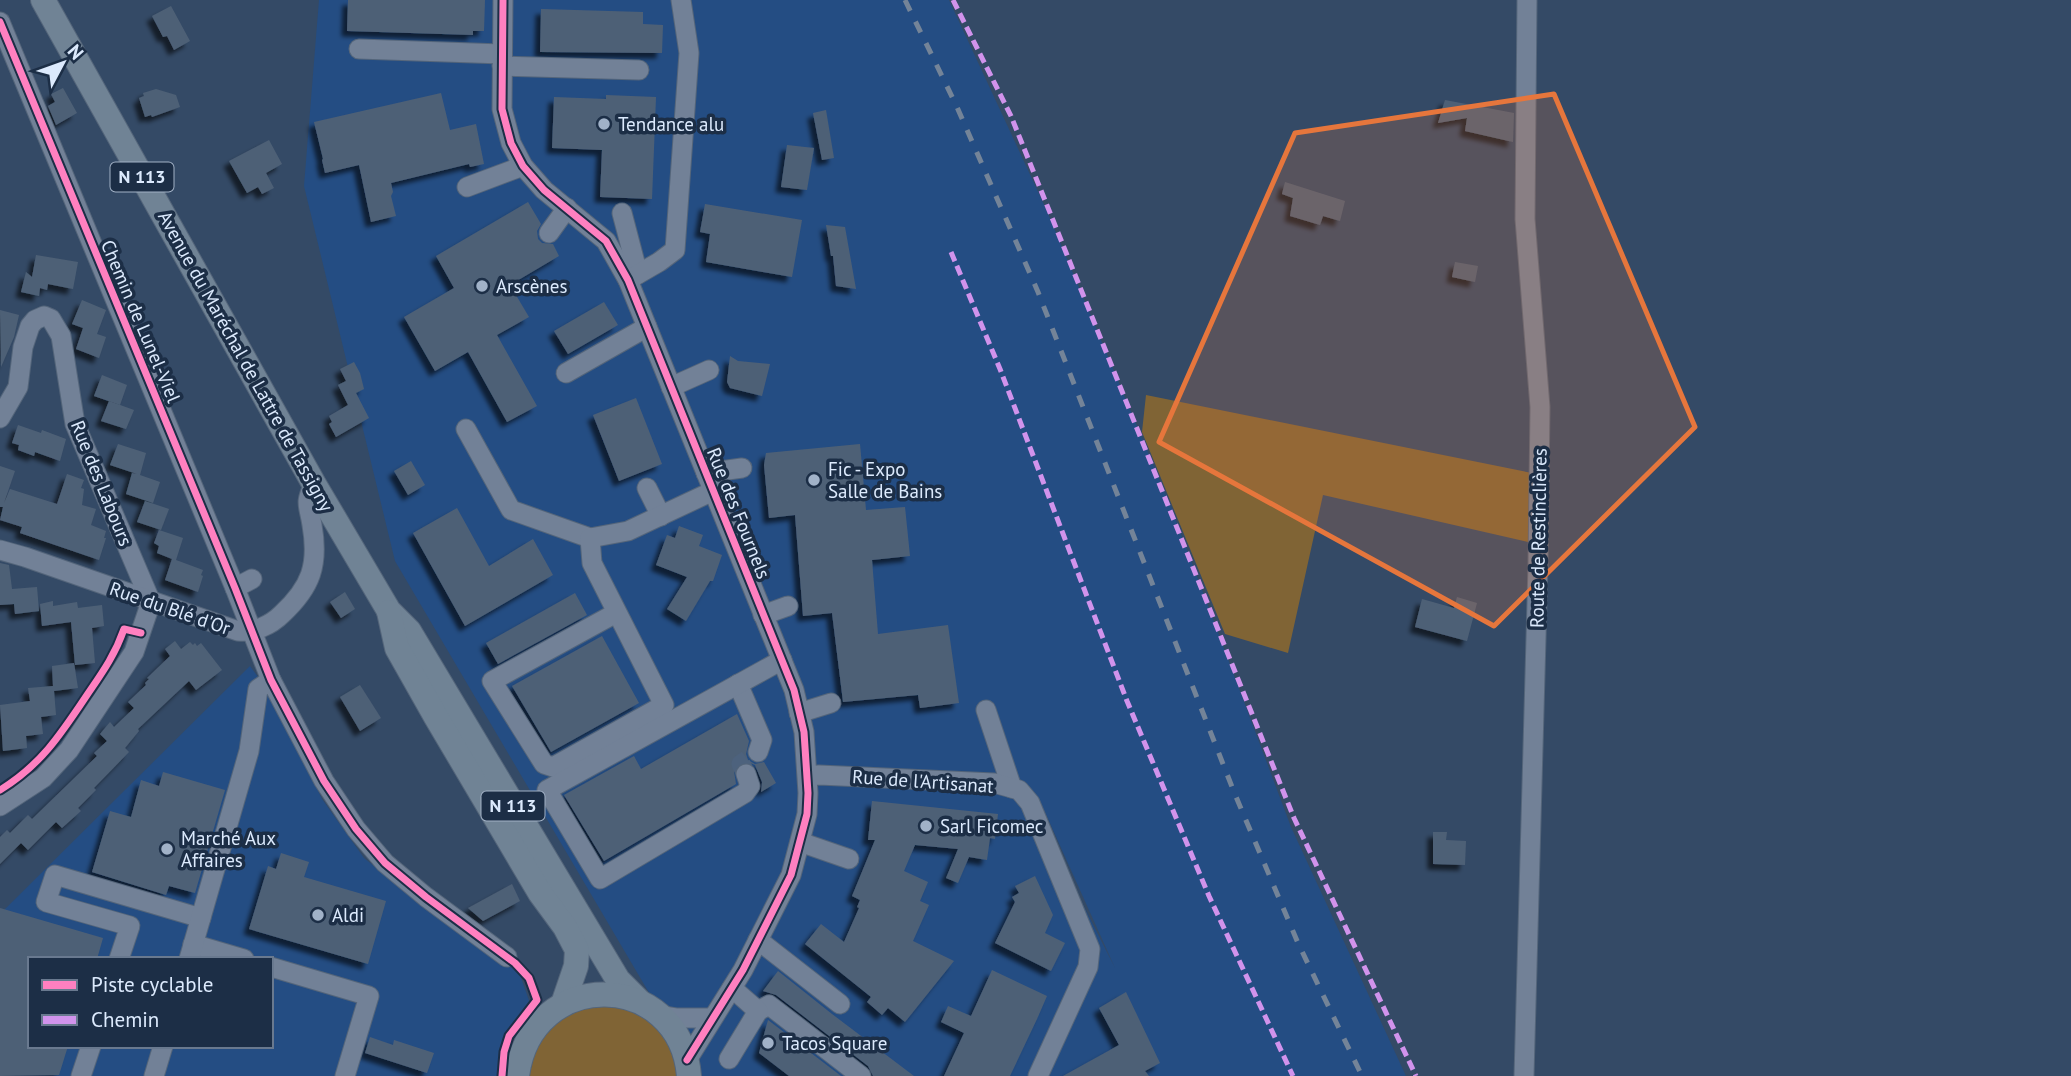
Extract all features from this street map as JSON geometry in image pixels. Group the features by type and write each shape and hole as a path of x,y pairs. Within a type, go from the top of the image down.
{"main road":[{"name":"Avenue du Maréchal de Lattre de Tassigny","path":"43,0 314,484 389,611 409,631 618,980 638,1000 659,1015 676,1035 688,1068"},
{"name":"Avenue du Maréchal de Lattre de Tassigny","path":"389,611 397,648 540,893 565,927 577,950 576,966 563,1004"},
{"path":"517,1076 525,1043 547,1014 563,1004 592,995 638,1000"}],"street":[{"name":"Rue des Fournels","path":"503,0 502,109 511,143 523,166 544,190 606,241 633,277 647,327 794,690 804,732 808,776 807,814 791,874 743,970 712,1018 688,1068"},
{"path":"622,213 633,277 675,250 689,53 681,0"},
{"name":"Route de Restinclières","path":"1524,1076 1540,407 1525,219 1527,0"},
{"name":"Chemin de Lunel-Viel","path":"0,22 244,583 253,631 271,680 324,781 356,830 385,863 506,957"},
{"path":"359,49 639,70"},
{"path":"467,187 523,166"},
{"path":"549,233 567,208"},
{"name":"Rue des Labours","path":"0,418 18,387 23,347 30,326 44,316 51,319 61,336 75,424 151,602"},
{"path":"566,373 647,327"},
{"path":"671,387 709,370"},
{"path":"466,429 511,510 590,538 592,563 664,705 553,767 544,764 492,681 617,613"},
{"path":"709,482 742,468"},
{"name":"Rue des Fournels","path":"590,538 628,531 661,516 709,482"},
{"name":"Rue du Blé d'Or","path":"0,550 239,631 253,631 275,620 299,597 309,580 315,547 306,501 314,484"},
{"path":"648,488 661,516"},
{"path":"0,806 43,778 69,750 134,652 151,602"},
{"path":"763,615 788,606"},
{"path":"746,774 750,786 745,793 600,879 547,790 782,660"},
{"path":"231,957 191,951 249,751 258,689 271,680"},
{"path":"738,684 762,740 758,752"},
{"path":"799,713 831,703"},
{"path":"986,710 1012,788"},
{"name":"Rue de l'Artisanat","path":"808,776 994,783 1019,790 1030,803 1090,949 1088,967 1042,1073"},
{"path":"800,842 849,859"},
{"path":"120,957 130,926 47,901 55,875 201,918"},
{"path":"758,940 840,1004"},
{"path":"273,968 369,996 345,1076"},
{"path":"732,988 758,1011"},
{"path":"729,1059 758,1011 769,1004 861,1076"},
{"path":"659,1015 712,1018"},
{"path":"81,1076 90,1048"},
{"path":"155,1076 162,1048"}],"highlighted area":[{"path":"1554,94 1695,427 1494,626 1159,442 1295,133"}],"shaded area":[{"path":"319,0 949,0 1047,211 1171,507 1291,827 1406,1076 698,1076 395,561 304,186","holes":["1044,810 1115,968 1069,877"]},
{"path":"1146,395 1532,473 1528,542 1323,495 1288,653 1225,634 1142,432"},
{"path":"250,666 277,703 322,799 364,858 435,915 519,972 531,1006 507,1049 504,1076 0,1076 0,914"},
{"path":"599,1004 630,1011 653,1024 668,1045 677,1076 529,1076 537,1044 548,1027 571,1012"}],"building":[{"path":"348,0 485,0 484,31 473,31 473,35 347,31"},
{"path":"171,6 190,41 174,50 167,36 163,37 152,16"},
{"path":"541,9 643,12 643,24 663,25 662,53 540,52"},
{"path":"63,88 77,113 56,125 48,106 55,102 51,94"},
{"path":"156,89 176,95 180,107 145,117 139,98 144,96 143,93"},
{"path":"441,93 450,130 476,124 484,164 470,167 469,164 391,183 396,216 371,222 359,165 325,173 314,122"},
{"name":"Tendance alu","path":"606,95 656,97 652,199 600,197 602,150 552,148 554,97 606,99"},
{"path":"1445,100 1514,113 1513,142 1465,131 1467,118 1438,123"},
{"path":"826,110 834,158 822,160 813,113"},
{"path":"269,140 282,164 266,173 274,188 262,194 258,187 247,193 229,161"},
{"path":"787,145 814,148 807,190 781,187"},
{"path":"1285,182 1345,201 1340,221 1323,216 1320,225 1290,216 1293,198 1282,194"},
{"name":"Arscènes","path":"528,202 541,224 537,231 538,239 542,243 553,244 559,256 510,285 529,317 497,335 537,406 507,422 468,352 435,371 404,317 454,288 436,256"},
{"path":"705,204 802,220 792,277 706,262 710,234 700,232"},
{"path":"826,225 845,227 856,289 836,286"},
{"path":"36,255 78,262 73,289 48,284 47,290 40,288 39,296 21,292 26,272 32,277"},
{"path":"1455,262 1478,266 1475,282 1452,277"},
{"path":"82,300 106,310 97,334 106,337 99,358 76,349 83,328 72,324"},
{"path":"604,302 618,325 568,354 554,331"},
{"path":"0,310 19,315 14,337 1,367"},
{"path":"730,356 738,361 770,364 762,396 730,388 727,382"},
{"path":"354,362 364,389 356,393 369,418 336,437 329,424 332,422 329,416 348,405 338,385 346,381 340,369"},
{"path":"102,375 127,385 120,405 94,396"},
{"path":"636,398 662,464 619,481 593,415"},
{"path":"109,401 134,410 126,429 101,421"},
{"path":"18,425 66,439 60,461 35,452 34,456 18,450 19,445 12,443"},
{"path":"118,444 146,453 140,475 160,482 153,503 126,494 132,473 137,474 110,465"},
{"path":"860,444 866,510 905,507 910,556 872,560 878,634 948,625 959,703 920,708 918,695 843,702 832,613 803,616 795,515 769,518 764,465 766,453"},
{"path":"411,461 425,485 408,495 394,471"},
{"path":"0,466 15,471 4,503 10,489 57,504 67,474 84,480 81,488 84,489 82,505 96,509 91,525 106,531 99,560 20,533 22,527 0,520 3,507 0,507"},
{"path":"145,501 169,509 161,530 137,522"},
{"path":"457,508 489,566 533,539 553,575 465,626 413,533"},
{"path":"679,526 703,535 699,546 722,555 713,581 710,581 686,621 667,609 687,577 656,565 667,535 675,538"},
{"path":"159,530 183,538 176,560 203,570 198,592 165,580 172,559 157,553 159,546 154,543"},
{"path":"0,563 9,565 12,589 37,587 39,611 15,614 14,604 0,605"},
{"path":"345,592 355,609 341,618 330,602"},
{"path":"575,593 587,615 498,664 486,643"},
{"path":"1457,597 1477,603 1467,641 1415,627 1422,599 1454,608"},
{"path":"53,601 53,606 77,602 78,608 102,605 104,626 92,628 95,663 75,665 71,622 42,626 40,604"},
{"path":"602,636 639,703 551,752 512,686"},
{"path":"175,641 181,649 190,642 197,646 201,643 222,670 196,690 189,681 138,729 125,748 129,752 94,788 96,790 78,808 81,811 62,828 56,822 28,850 21,843 0,864 0,837 7,830 10,833 28,815 32,819 97,756 94,753 107,741 100,734 110,722 114,727 134,708 128,702 146,685 149,679 147,678 170,656 165,649"},
{"path":"74,663 78,688 54,691 56,715 41,717 43,734 26,736 27,748 3,751 0,705 30,701 28,688 53,686 52,666"},
{"path":"360,685 381,718 360,731 340,697"},
{"path":"737,714 749,741 746,754 748,760 755,764 764,762 776,783 761,792 762,782 755,765 742,763 734,771 736,784 604,861 564,795 634,756 641,769"},
{"name":"Marché Aux Affaires","path":"163,772 225,790 195,893 169,886 166,895 92,872 110,811 131,817 141,780 159,786"},
{"path":"872,801 998,814 995,839 990,838 987,860 969,857 958,883 946,878 958,849 915,845 904,871 928,882 920,901 929,905 913,941 954,961 905,1022 888,1008 882,1015 867,1002 871,997 805,944 821,924 844,942 859,908 857,907 860,900 852,896 875,840 868,840"},
{"path":"1433,832 1447,832 1446,840 1466,841 1465,865 1433,864"},
{"name":"Aldi","path":"281,853 309,862 304,877 386,901 368,964 249,929 268,866 276,869"},
{"path":"1035,876 1053,915 1045,933 1065,943 1051,971 995,943 1015,902 1012,897 1019,893 1015,886"},
{"path":"512,884 520,901 483,921 468,908"},
{"path":"0,908 103,938 98,957 28,957 28,1048 67,1048 59,1075 0,1076"},
{"path":"992,970 1047,996 1037,1019 1010,1076 944,1076 964,1033 941,1022 948,1006 971,1016"},
{"path":"778,971 914,1076 873,1076 868,1066 776,995 763,991"},
{"path":"1126,992 1160,1063 1145,1071 1149,1076 1063,1076 1119,1045 1099,1008"},
{"path":"768,1020 841,1076 789,1076 759,1053"},
{"path":"370,1037 393,1045 394,1040 434,1053 427,1073 365,1053"}],"tunnel":[{"path":"746,774 741,764 758,752"}],"railway":[{"path":"905,0 957,107 1038,292 1234,792 1298,943 1362,1076"}],"marked path":[{"path":"953,0 1011,116 1294,818 1416,1076"},
{"path":"951,252 1000,369 1127,701 1209,896 1293,1076"}],"cycle path":[{"path":"503,0 502,109 511,143 523,166 544,190 606,241 628,280 794,690 804,732 807,814 791,875 743,970 687,1060"},
{"path":"0,22 271,680 324,781 356,829 385,863 515,963 529,978 537,1000 509,1036 504,1052 502,1076"},
{"path":"0,790 27,770 59,736 108,664 124,629 141,633"}],"place":[{"name":"Tendance alu","path":"604,124"},
{"name":"Arscènes","path":"482,286"},
{"name":"Fic - Expo Salle de Bains","path":"814,480"},
{"name":"Sarl Ficomec","path":"926,826"},
{"name":"Marché Aux Affaires","path":"167,849"},
{"name":"Aldi","path":"318,915"},
{"name":"Tacos Square","path":"768,1043"}]}
